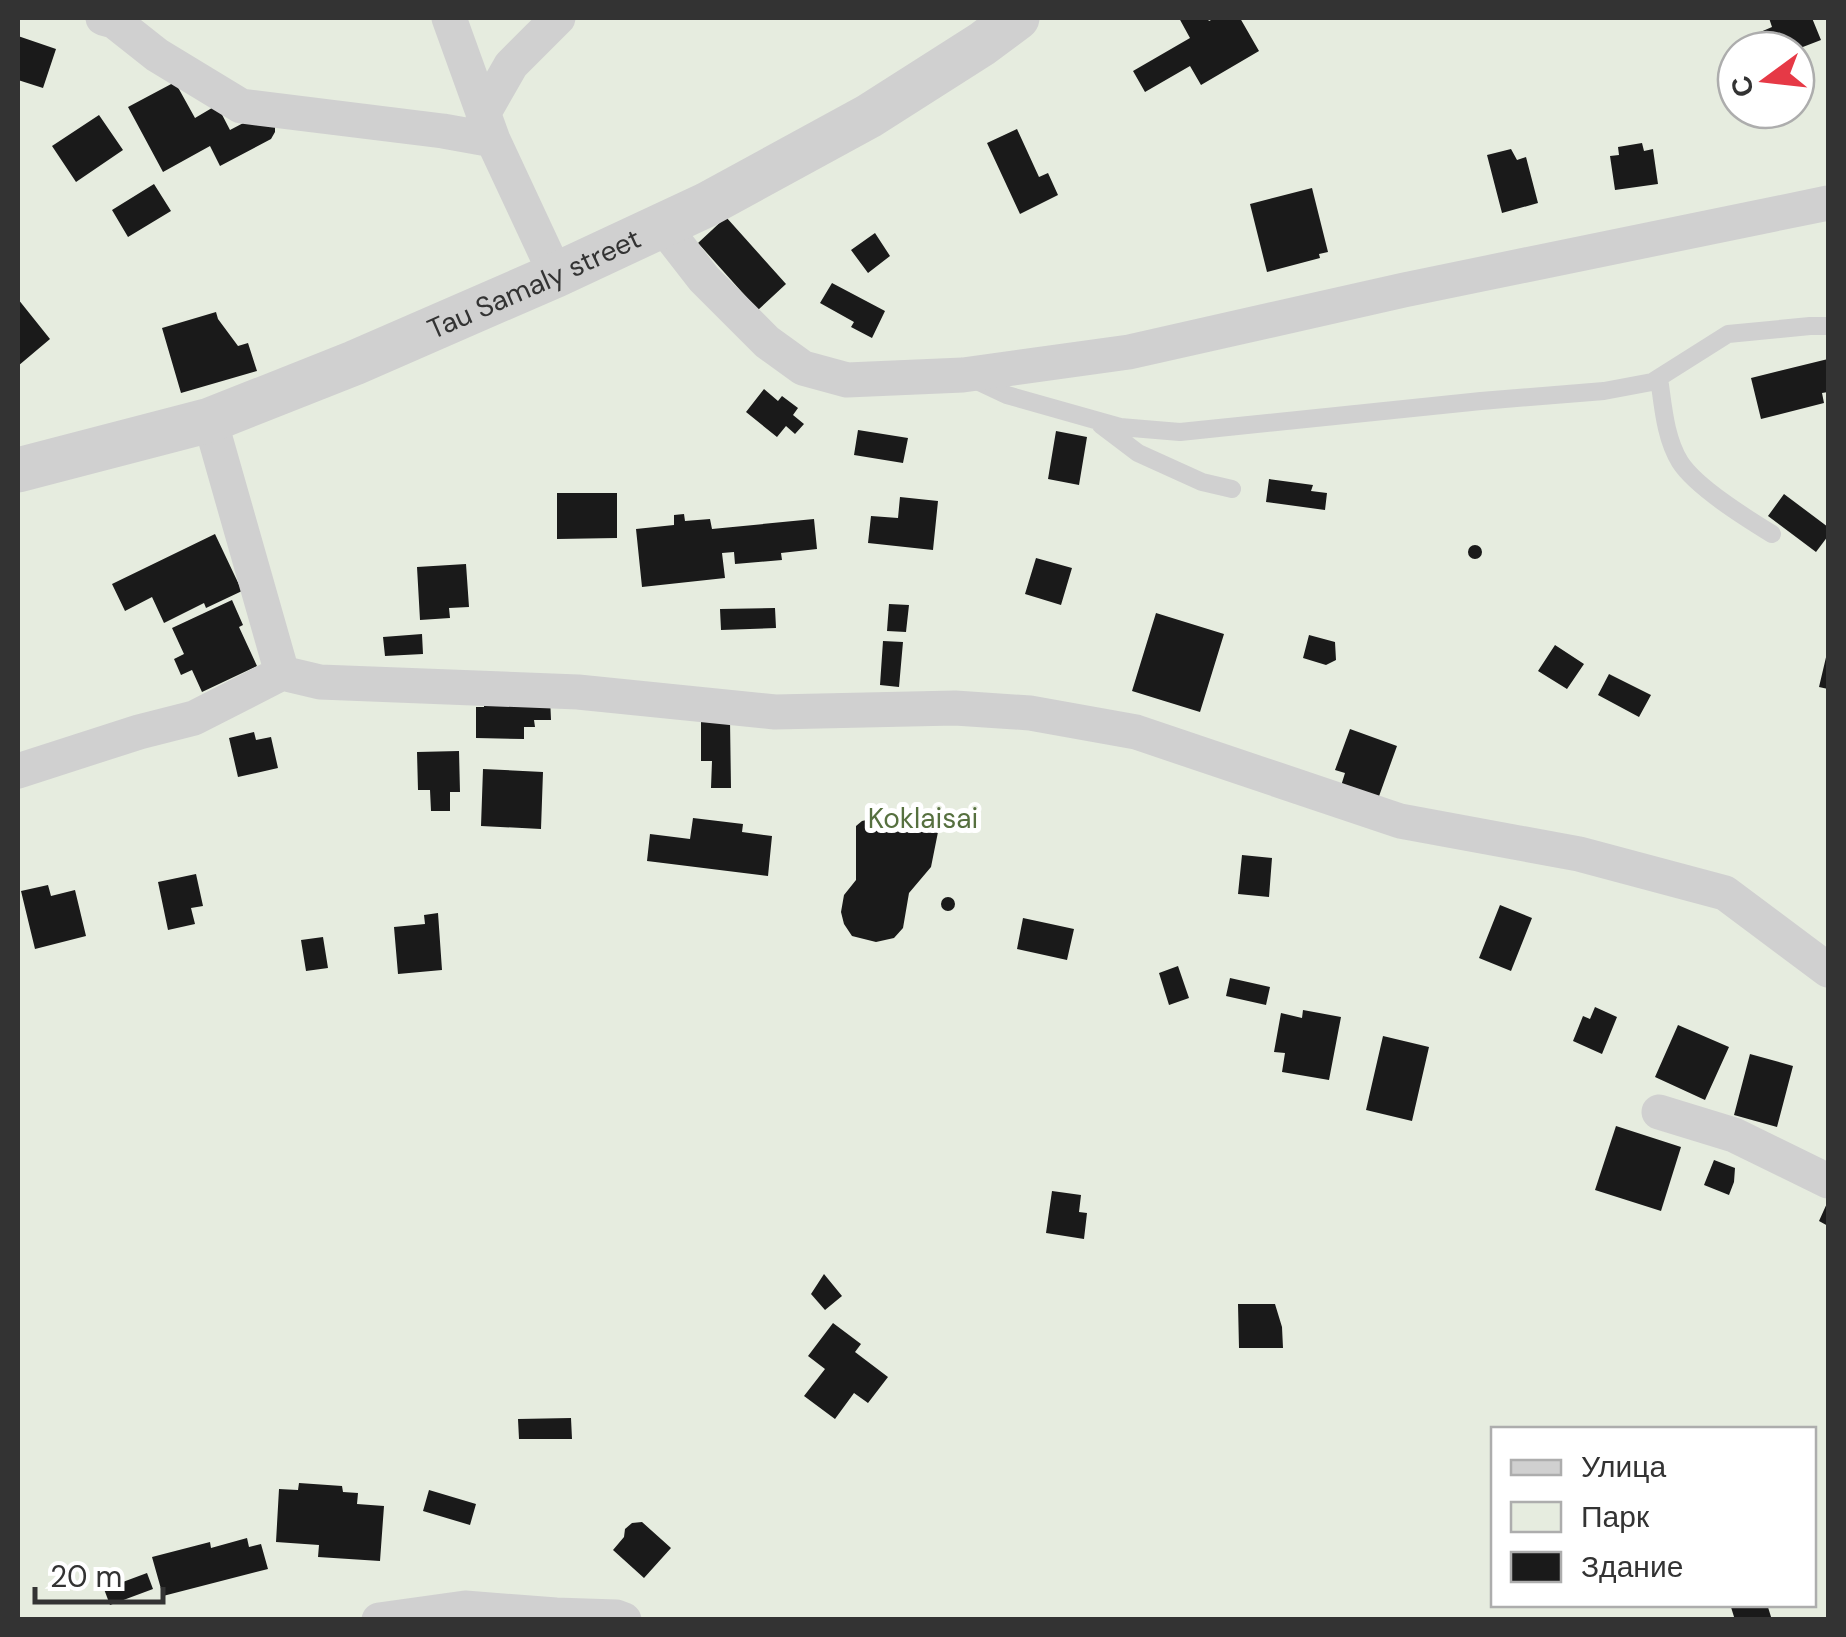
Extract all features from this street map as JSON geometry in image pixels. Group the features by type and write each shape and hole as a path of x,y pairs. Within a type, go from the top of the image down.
{"street":[{"path":"109,18 157,56 241,106 443,131 488,127"},
{"path":"449,18 488,127 556,275"},
{"path":"488,127 511,65 558,18"},
{"name":"Tau Samaly street","path":"18,470 210,420 354,363 556,275 706,205 868,116 1017,18"},
{"path":"662,225 704,280 767,342 803,368 847,380 963,375 1128,352 1460,278 1828,203"},
{"path":"210,420 282,673"},
{"path":"18,771 194,718 282,673 320,682 578,692 776,712 955,708 1030,713 1136,732 1400,821 1580,854 1725,893 1828,970"},
{"path":"1659,1112 1734,1134 1828,1181"},
{"path":"379,1620 465,1608 624,1620"}],"lane":[{"path":"963,375 1008,395 1120,427 1180,432 1604,391 1652,382 1728,334 1828,326"},
{"path":"1659,378 1666,424 1680,462 1706,489 1772,534"},
{"path":"1092,418 1138,453 1202,482 1232,490"}],"green space":[{"name":"Koklaisai","path":"18,18 1828,18 1828,1619 18,1619"}],"building":[{"path":"1179,18 1240,18 1259,51 1201,85 1190,66 1145,92 1133,71 1190,38"},
{"path":"1769,18 1812,18 1821,40 1816,42 1816,30 1765,30 1772,27"},
{"path":"18,36 56,49 43,88 18,80"},
{"path":"175,82 195,118 217,105 230,130 249,120 275,126 275,132 271,139 220,166 210,146 163,172 128,107"},
{"path":"99,115 123,150 76,182 52,146"},
{"path":"1017,129 1039,177 1048,173 1058,195 1020,214 987,143"},
{"path":"1642,143 1644,151 1653,149 1658,184 1615,190 1610,156 1619,155 1618,147"},
{"path":"1511,149 1517,160 1526,157 1538,203 1502,213 1487,155"},
{"path":"154,184 171,211 128,237 112,210"},
{"path":"1312,188 1328,252 1319,254 1320,258 1267,272 1250,204"},
{"path":"726,217 786,284 758,310 698,243"},
{"path":"875,233 890,256 868,273 851,250"},
{"path":"832,283 885,311 872,338 851,327 854,322 820,303"},
{"path":"18,299 50,339 18,366"},
{"path":"216,312 238,346 248,343 257,371 181,393 162,328"},
{"path":"1828,359 1824,403 1761,419 1751,378"},
{"path":"764,389 778,401 782,396 798,408 793,415 804,424 795,434 786,426 777,437 746,412"},
{"path":"858,430 908,438 903,463 854,455"},
{"path":"1056,431 1087,437 1079,485 1048,479"},
{"path":"1269,479 1313,485 1311,491 1327,493 1325,510 1266,502"},
{"path":"557,493 617,493 617,538 557,539"},
{"path":"1784,494 1828,527 1828,536 1816,552 1768,516"},
{"path":"900,497 938,501 933,550 868,543 871,516 898,518"},
{"path":"684,514 685,521 710,519 712,529 814,519 817,549 781,553 782,560 735,564 734,552 722,553 725,578 642,587 636,529 674,525 674,515"},
{"path":"215,534 242,591 206,608 204,603 164,623 152,597 125,611 112,584"},
{"path":"1475,545 1482,552 1475,559 1468,552"},
{"path":"1036,558 1072,568 1061,605 1025,594"},
{"path":"466,564 469,607 449,608 450,618 420,620 417,567"},
{"path":"232,600 243,625 239,627 257,666 202,692 192,670 181,675 174,659 184,654 172,628"},
{"path":"889,604 909,605 906,632 887,631"},
{"path":"775,608 776,628 721,630 720,609"},
{"path":"1156,613 1224,634 1200,712 1132,691"},
{"path":"422,634 423,654 385,656 383,637"},
{"path":"1309,635 1335,642 1336,660 1326,665 1303,658"},
{"path":"883,641 903,642 899,687 880,685"},
{"path":"1555,645 1584,664 1567,689 1538,671"},
{"path":"1828,654 1828,689 1819,687"},
{"path":"1609,674 1651,695 1639,717 1598,695"},
{"path":"484,697 550,697 551,720 534,720 535,727 524,727 524,739 476,738 476,707 484,707"},
{"path":"701,720 730,720 731,788 711,788 712,761 701,761"},
{"path":"1350,729 1397,746 1378,799 1341,786 1345,773 1335,770"},
{"path":"254,732 256,740 271,737 278,768 238,777 229,738"},
{"path":"459,751 460,792 450,792 450,811 431,811 430,790 418,790 417,752"},
{"path":"483,769 543,772 541,829 481,826"},
{"path":"693,818 743,824 742,832 772,836 768,876 647,861 650,834 690,839"},
{"path":"871,819 937,827 938,832 931,867 909,893 903,928 894,938 876,942 852,936 841,912 844,895 856,880 856,826"},
{"path":"1242,855 1272,858 1269,897 1238,894"},
{"path":"196,874 203,906 191,908 195,924 168,930 158,882"},
{"path":"48,885 51,896 75,890 86,936 35,949 21,891"},
{"path":"948,897 955,904 948,911 941,904"},
{"path":"1500,905 1532,918 1511,971 1479,958"},
{"path":"438,913 442,970 398,974 394,927 425,924 424,915"},
{"path":"1023,918 1074,929 1067,960 1017,949"},
{"path":"323,937 328,968 306,971 301,940"},
{"path":"1178,966 1189,998 1169,1005 1159,973"},
{"path":"1230,978 1270,987 1266,1005 1226,996"},
{"path":"1595,1007 1617,1017 1602,1054 1573,1041 1583,1016 1590,1019"},
{"path":"1303,1010 1341,1017 1329,1080 1282,1072 1285,1053 1274,1052 1281,1013 1302,1018"},
{"path":"1678,1025 1729,1047 1705,1100 1655,1077"},
{"path":"1383,1036 1429,1047 1412,1121 1366,1110"},
{"path":"1750,1054 1793,1066 1777,1127 1734,1115"},
{"path":"1616,1126 1681,1147 1661,1211 1595,1190"},
{"path":"1714,1160 1735,1168 1729,1195 1704,1185"},
{"path":"1052,1191 1081,1195 1079,1212 1087,1213 1084,1239 1046,1233"},
{"path":"1828,1201 1828,1226 1819,1221"},
{"path":"824,1274 842,1296 825,1310 811,1294"},
{"path":"1238,1304 1275,1304 1283,1348 1239,1348"},
{"path":"833,1323 861,1344 855,1352 888,1377 868,1403 854,1393 835,1419 804,1396 825,1369 808,1356"},
{"path":"571,1418 572,1439 519,1439 518,1419"},
{"path":"299,1483 342,1486 343,1492 358,1493 357,1504 384,1506 380,1561 318,1557 319,1545 276,1542 279,1489 298,1490"},
{"path":"429,1490 476,1504 470,1525 423,1511"},
{"path":"642,1522 671,1548 644,1578 613,1550 624,1537 625,1529"},
{"path":"247,1538 249,1547 261,1544 268,1569 163,1596 152,1557 210,1542 211,1548"},
{"path":"147,1573 153,1589 110,1605 104,1589"},
{"path":"1731,1607 1768,1607 1772,1620 1735,1620"}]}
